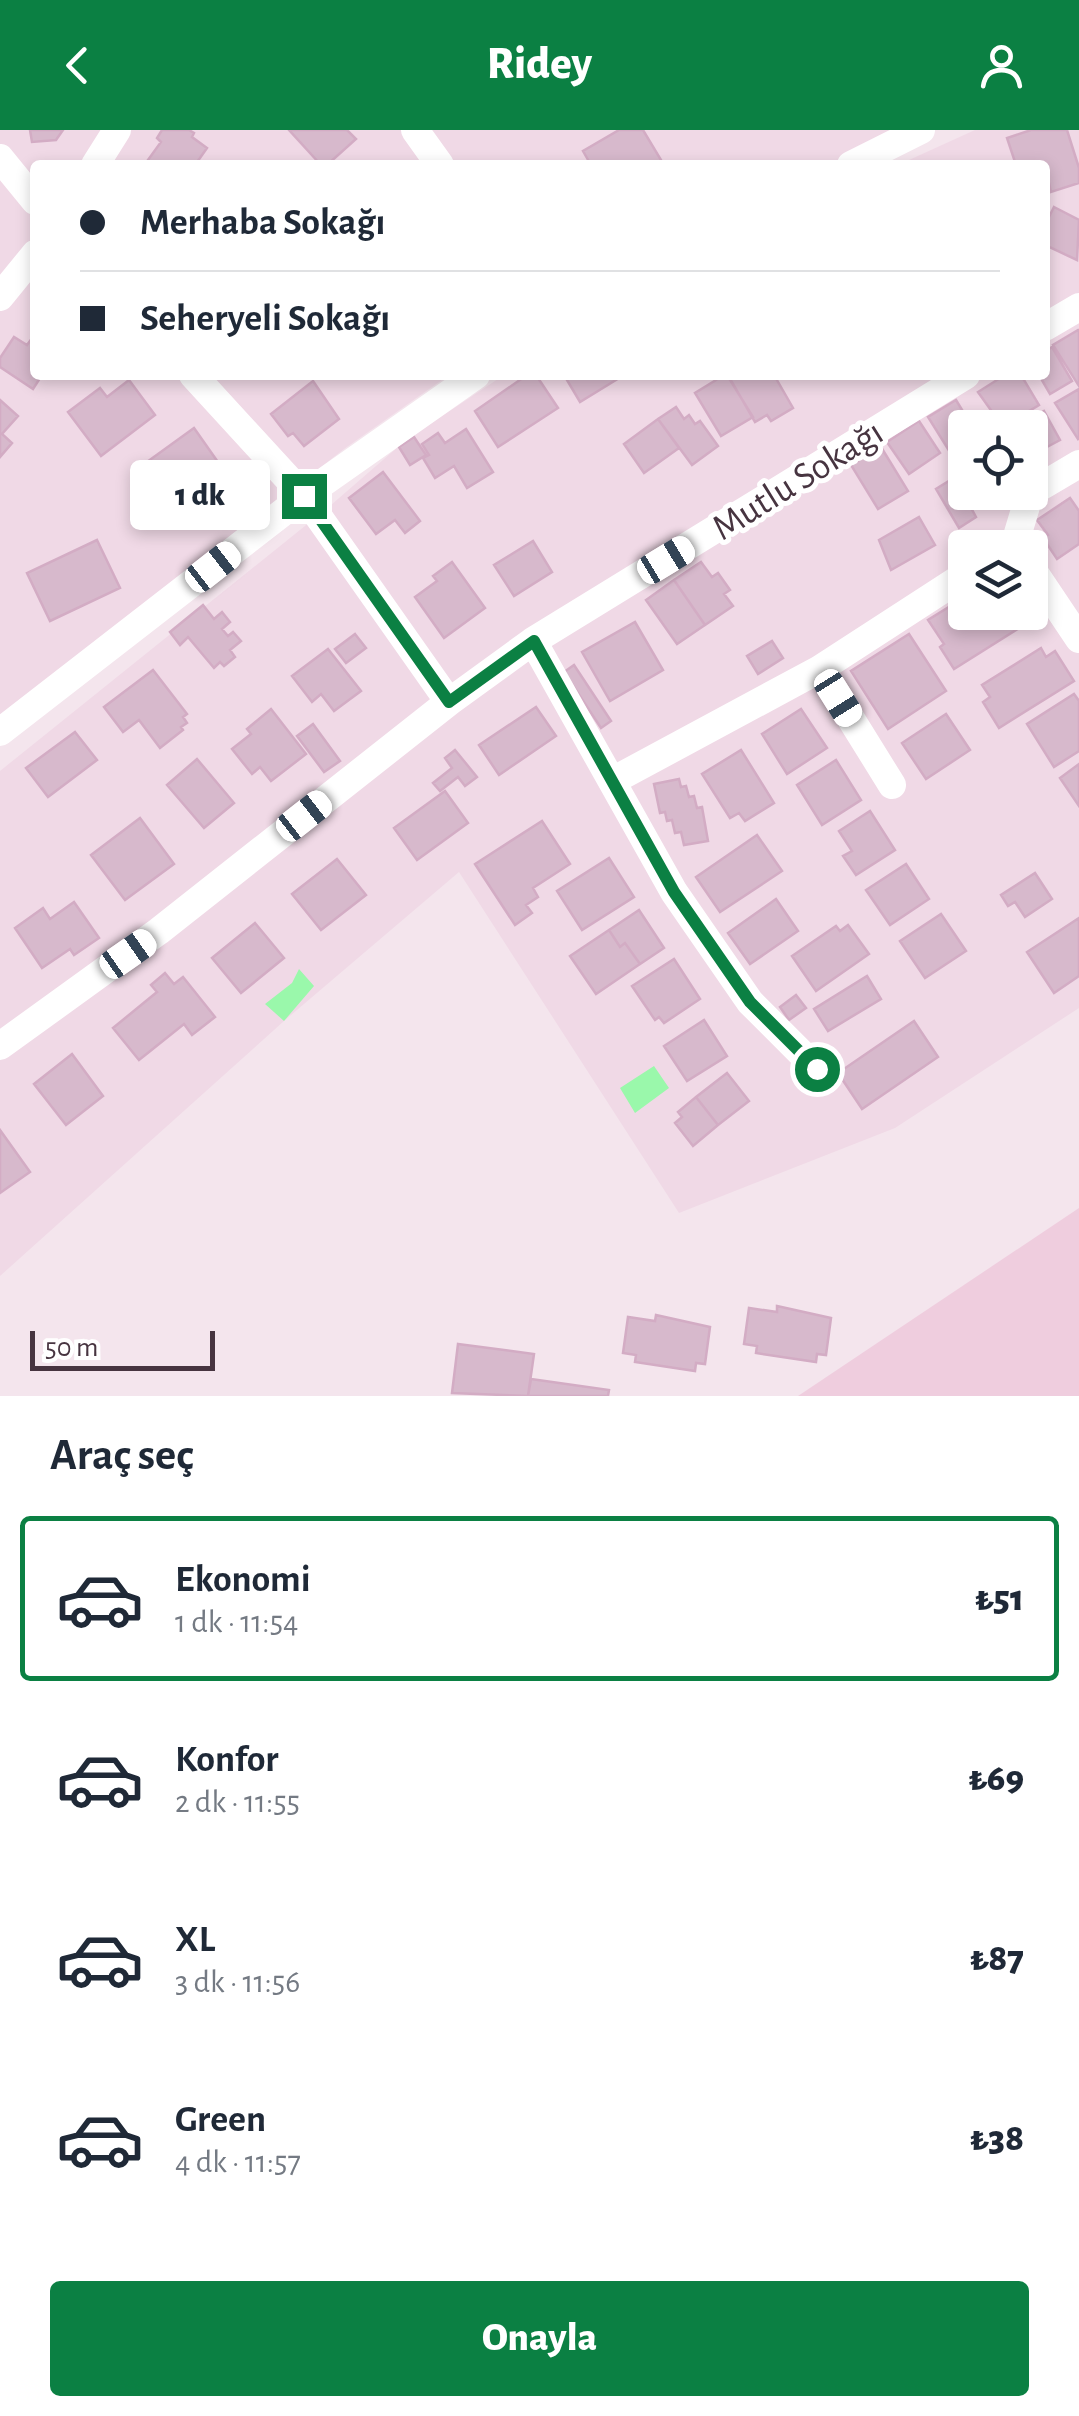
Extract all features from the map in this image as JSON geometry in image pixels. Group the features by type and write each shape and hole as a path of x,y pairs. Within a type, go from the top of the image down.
{"street":[{"path":"98,160 117,130"},
{"path":"416,130 437,160"},
{"path":"861,160 921,130"},
{"path":"0,158 30,195"},
{"path":"0,297 30,260"},
{"path":"1050,324 1079,307"},
{"path":"197,380 304,496 449,702"},
{"path":"0,732 304,496 469,380"},
{"name":"Mutlu Sokağı","path":"0,1046 160,931 449,702 534,641 958,380"},
{"path":"1022,530 1030,493 1079,464"},
{"path":"614,780 820,669 948,586"},
{"path":"1048,595 1079,639"},
{"path":"534,641 674,892 750,1002 817,1069"},
{"path":"820,669 892,785"}],"shaded area":[{"path":"0,130 913,130 838,160 30,160 30,380 442,380 344,449 0,720"},
{"path":"975,130 1079,130 1079,1008 895,1128 679,1213 459,872 284,1021 0,1276 0,771 406,440 496,380 1050,380 1050,160 909,160"},
{"path":"299,969 314,986 284,1021 265,1004 292,983"},
{"path":"654,1066 669,1088 635,1113 620,1088"},
{"path":"1079,1208 1079,1396 798,1396"}],"building":[{"path":"30,130 63,130 56,140 32,142"},
{"path":"162,130 189,130 207,148 199,160 148,160 161,142 157,138"},
{"path":"289,130 347,130 356,139 333,160 316,160"},
{"path":"619,130 643,130 661,160 588,160 583,151"},
{"path":"1031,130 1067,130 1079,168 1079,183 1051,192 1050,160 1014,160 1007,138"},
{"path":"1054,207 1079,220 1077,260 1050,247 1050,215"},
{"path":"1079,331 1079,386 1053,345"},
{"path":"14,337 27,345 30,341 30,380 39,380 33,389 0,367 0,358"},
{"path":"1050,348 1072,381 1050,394 1042,380 1050,380"},
{"path":"129,380 155,415 101,456 68,412 100,388 107,397"},
{"path":"520,380 539,380 558,408 498,447 475,411"},
{"path":"567,380 616,380 580,402"},
{"path":"716,380 730,380 753,417 721,436 695,393"},
{"path":"731,380 777,380 793,408 771,421 767,415 755,422"},
{"path":"997,380 1024,380 1039,405 1031,410 991,410 978,392"},
{"path":"313,381 339,419 304,446 293,433 288,436 271,414"},
{"path":"1079,389 1079,438 1078,439 1055,403"},
{"path":"0,400 18,416 2,434 12,443 0,457"},
{"path":"956,400 962,410 948,410 948,449 928,417"},
{"path":"676,407 684,419 689,415 695,424 700,421 718,446 692,465 658,419"},
{"path":"1048,418 1060,440 1048,446"},
{"path":"658,419 679,448 644,473 624,444"},
{"path":"919,421 940,453 909,474 887,442"},
{"path":"194,428 220,465 166,503 140,467"},
{"path":"466,429 493,472 467,488 454,466 435,478 423,458 429,455 422,444 438,433 445,443"},
{"path":"414,437 426,455 410,465 399,447"},
{"path":"881,447 908,491 878,509 851,465"},
{"path":"383,472 420,521 405,533 395,520 376,534 349,498"},
{"path":"948,482 948,509 936,489"},
{"path":"1070,498 1079,511 1079,544 1057,559 1048,546 1048,530 1037,520"},
{"path":"948,510 972,510 976,517 959,528"},
{"path":"919,517 935,545 891,570 879,540"},
{"path":"97,540 120,588 50,621 27,573"},
{"path":"533,541 552,572 514,596 494,565"},
{"path":"452,562 485,608 444,638 415,597 437,581 433,576"},
{"path":"701,562 712,577 718,573 730,590 724,594 733,606 705,625 674,580"},
{"path":"674,580 705,625 677,644 646,600"},
{"path":"203,605 214,619 222,612 230,622 222,629 228,636 233,632 241,641 230,650 235,657 224,666 220,662 214,668 188,637 180,645 170,632"},
{"path":"948,608 948,630 1016,630 954,669 928,620"},
{"path":"635,622 663,670 610,701 582,652"},
{"path":"355,634 366,648 346,663 335,649"},
{"path":"909,634 946,691 888,729 851,671"},
{"path":"772,641 783,658 758,674 747,656"},
{"path":"1041,648 1046,657 1055,651 1074,681 999,728 983,702 990,697 982,685"},
{"path":"328,649 361,691 334,711 321,694 312,702 292,676"},
{"path":"574,665 611,721 601,728 564,672"},
{"path":"153,670 187,714 183,717 187,723 181,727 183,730 160,748 139,720 123,732 104,707"},
{"path":"1074,694 1079,701 1079,751 1054,767 1027,724"},
{"path":"536,707 556,736 499,775 479,745"},
{"path":"271,709 306,754 271,781 260,767 252,774 232,749 251,734 247,729"},
{"path":"801,709 827,748 787,774 762,734"},
{"path":"946,714 970,750 926,779 902,743"},
{"path":"313,724 340,761 324,772 297,736"},
{"path":"75,732 97,760 48,797 26,768"},
{"path":"455,750 477,777 465,786 458,777 440,791 433,783 452,768 445,758"},
{"path":"741,750 774,803 745,821 739,813 730,818 702,774"},
{"path":"197,759 234,803 204,828 167,785"},
{"path":"836,760 861,800 822,825 797,785"},
{"path":"1079,764 1079,806 1060,778"},
{"path":"679,779 689,797 694,796 697,808 702,807 708,841 684,845 672,820 667,821 665,812 660,813 654,784"},
{"path":"445,791 468,823 417,860 394,828"},
{"path":"870,811 895,850 856,875 843,856 852,851 839,831"},
{"path":"140,818 174,864 125,900 91,855"},
{"path":"542,821 570,864 533,888 538,897 526,905 532,913 515,925 475,864"},
{"path":"757,835 782,871 720,912 696,877"},
{"path":"609,858 634,897 582,930 557,891"},
{"path":"337,859 366,895 321,930 292,894"},
{"path":"906,864 929,899 890,925 866,890"},
{"path":"1035,873 1052,899 1025,917 1015,902 1008,906 1001,895"},
{"path":"776,899 798,931 750,964 728,933"},
{"path":"74,902 99,938 74,955 70,949 42,968 15,928 43,908 50,919"},
{"path":"639,910 664,948 640,964 625,943 620,947 609,930"},
{"path":"941,914 966,951 925,978 900,941"},
{"path":"1079,918 1079,976 1054,993 1027,952"},
{"path":"255,923 284,958 241,993 212,958"},
{"path":"848,925 869,954 816,991 792,956 836,926 840,931"},
{"path":"609,930 620,947 625,943 640,964 596,994 570,956"},
{"path":"674,959 700,999 664,1023 659,1017 655,1020 632,986"},
{"path":"165,973 174,984 183,977 215,1017 192,1035 184,1024 139,1060 113,1028 157,992 151,985"},
{"path":"867,976 881,999 828,1031 814,1009"},
{"path":"796,995 806,1008 789,1020 780,1007"},
{"path":"704,1020 727,1056 687,1081 664,1046"},
{"path":"914,1021 938,1057 862,1109 838,1073"},
{"path":"72,1054 103,1096 66,1125 34,1084"},
{"path":"727,1073 749,1101 718,1125 696,1097"},
{"path":"696,1097 718,1125 693,1146 675,1123 682,1117 678,1112"},
{"path":"0,1130 30,1172 0,1193"},
{"path":"777,1306 831,1318 826,1355 817,1354 816,1362 756,1353 757,1346 744,1344 749,1308 777,1312"},
{"path":"656,1315 710,1327 705,1364 696,1363 695,1371 635,1362 636,1355 623,1353 628,1317 655,1321"},
{"path":"458,1344 534,1354 528,1396 452,1393"},
{"path":"531,1379 609,1390 608,1396 528,1396"}],"route":[{"path":"304,496 449,702 534,641 674,892 750,1002 817,1069"}]}
